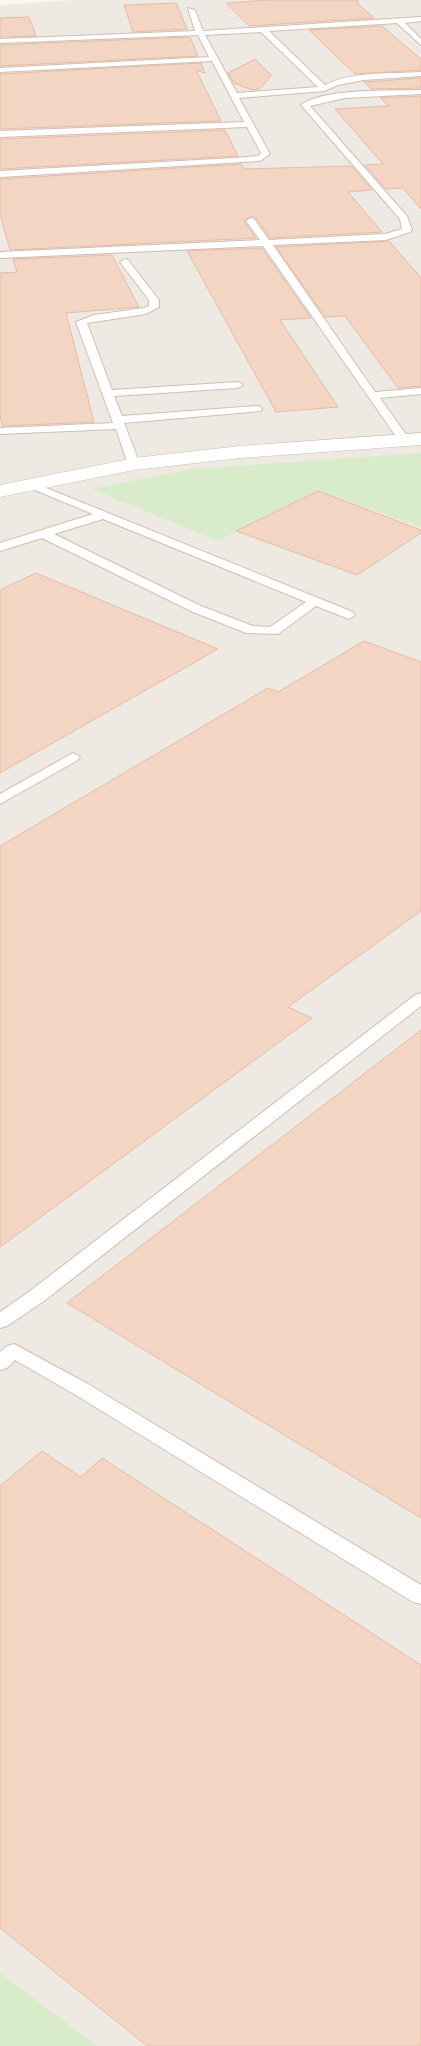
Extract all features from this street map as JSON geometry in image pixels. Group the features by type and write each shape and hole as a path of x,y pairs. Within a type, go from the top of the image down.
{"street":[{"path":"0,491 134,464 240,452 413,440"}],"lane":[{"path":"0,174 260,158 266,154 200,33 191,10"},
{"path":"0,41 264,30 421,19"},
{"path":"399,21 421,43"},
{"path":"264,30 324,89"},
{"path":"0,70 214,59"},
{"path":"234,96 324,89 336,83 364,78 421,74"},
{"path":"0,255 386,237 407,230 404,218 305,105 316,100 342,97 421,92"},
{"path":"0,134 250,124"},
{"path":"250,221 372,395 413,440"},
{"path":"125,262 154,300 154,307 146,311 94,318 81,322 134,464"},
{"path":"107,393 238,385"},
{"path":"372,395 421,391"},
{"path":"0,431 118,423 257,409"},
{"path":"29,484 349,615"},
{"path":"0,547 103,515"},
{"path":"44,534 197,609 251,630 273,631 315,601"},
{"path":"0,800 73,757"},
{"path":"0,1321 37,1296 421,998"},
{"path":"5,1353 81,1389 421,1596"}],"shaded area":[{"path":"74,0 421,0 421,2046 0,2046 0,5"}],"green space":[{"path":"421,453 421,527 318,491 218,541 92,489 192,469"},
{"path":"0,1973 97,2046 0,2046"}],"building":[{"path":"267,0 358,0 358,4 374,18 249,26 226,3"},
{"path":"176,3 187,29 133,32 124,5"},
{"path":"29,17 36,36 0,37 0,18"},
{"path":"382,26 421,59 421,70 355,74 309,30"},
{"path":"190,37 198,56 0,66 0,45"},
{"path":"255,59 271,75 260,89 252,90 234,83 228,73"},
{"path":"201,63 205,73 196,70 221,121 0,129 0,74"},
{"path":"421,78 421,88 371,89 364,82"},
{"path":"421,96 421,209 403,188 386,189 365,165 383,164 335,109 389,106 380,98"},
{"path":"225,130 238,156 0,169 0,139"},
{"path":"241,164 244,169 351,166 372,190 348,192 382,232 270,238 256,218 252,216 244,221 256,238 10,250 0,214 0,179"},
{"path":"389,241 421,278 421,386 398,388 345,316 325,317 276,247"},
{"path":"262,248 311,318 280,320 338,407 276,412 187,251"},
{"path":"112,255 139,307 66,313 94,422 2,426 0,415 0,273 17,272 13,259"},
{"path":"318,491 421,530 421,533 357,575 236,531"},
{"path":"36,573 218,649 0,773 0,590"},
{"path":"364,641 421,662 421,911 288,1007 312,1018 0,1247 0,846 268,688 278,692"},
{"path":"421,1030 421,1518 67,1303"},
{"path":"42,1451 81,1477 102,1458 421,1665 421,2046 147,2046 0,1928 0,1486"}]}
